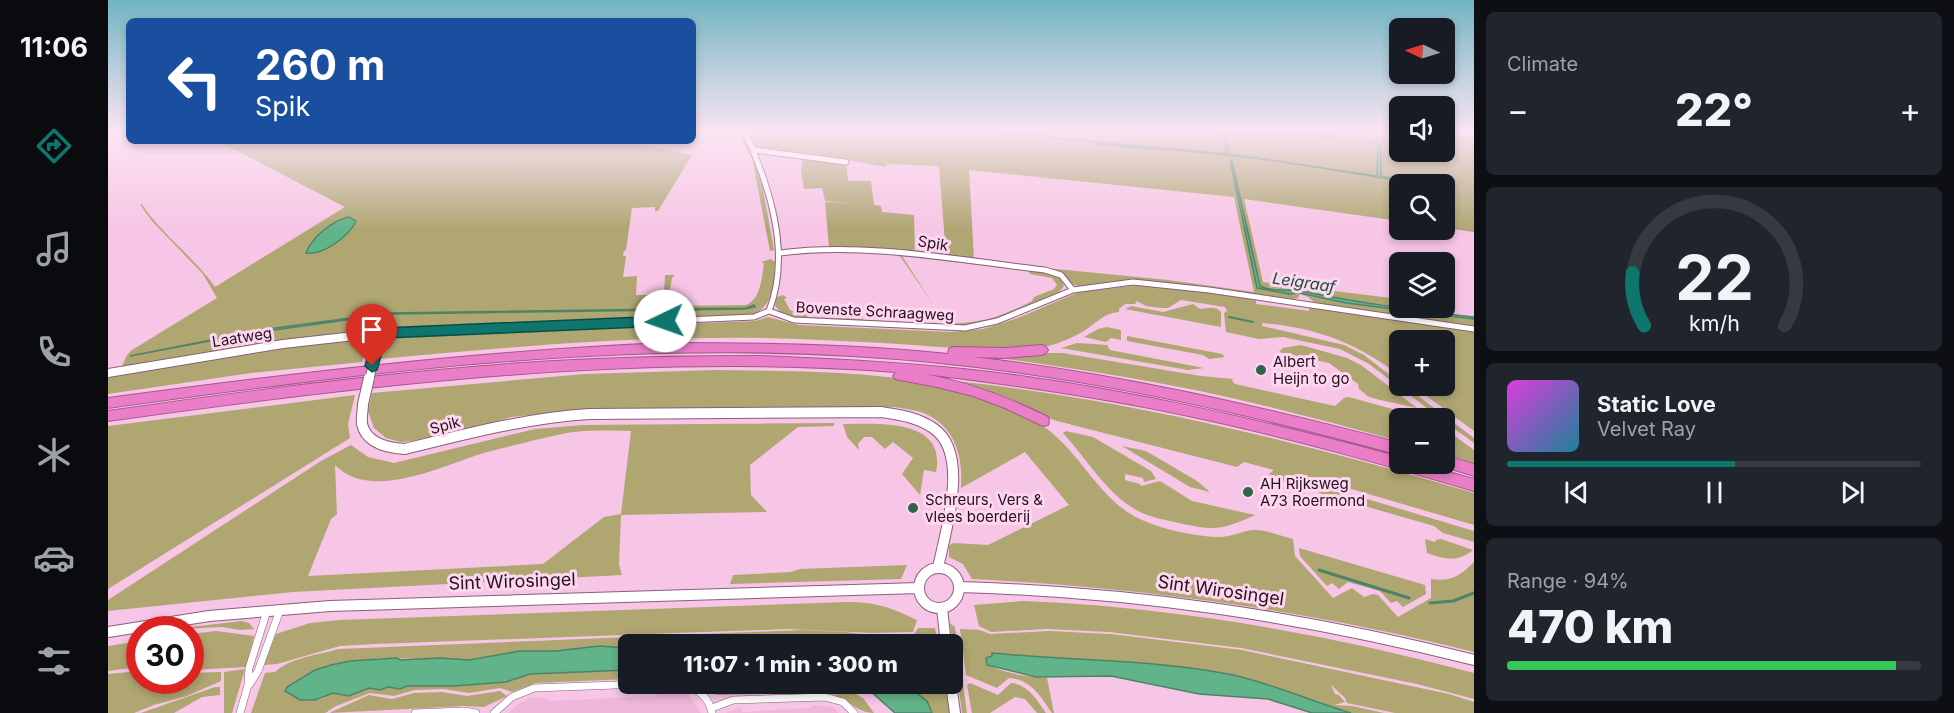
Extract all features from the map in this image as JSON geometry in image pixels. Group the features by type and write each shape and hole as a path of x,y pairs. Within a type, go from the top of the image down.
{"highway":[{"path":"108,404 328,375 487,359 695,347 850,351 984,363 1103,380 1218,403 1389,445"},
{"path":"850,351 873,348 980,354 1042,350"},
{"path":"108,416 324,387 489,371 649,362 818,363 974,375 1103,394 1221,417 1389,460"},
{"path":"818,363 958,386 1003,401 1043,421"},
{"path":"1455,464 1474,470"},
{"path":"1437,474 1474,485"}],"main road":[{"name":"Spik","path":"381,333 361,416 365,432 372,440 392,448 428,445 509,423 589,414 880,412 917,417 933,425 944,435 951,450 952,489 938,568"},
{"name":"Laatweg","path":"108,373 262,347 381,333"},
{"path":"938,568 954,576 959,587 956,602 942,608 929,604 919,588 920,579 925,572 938,568"},
{"name":"Sint Wirosingel","path":"959,587 1049,589 1186,602 1333,627 1474,660"},
{"name":"Sint Wirosingel","path":"108,633 209,616 368,604 919,588"},
{"path":"942,608 945,634"},
{"path":"952,694 955,713"}],"street":[{"path":"381,333 754,317 769,311 774,301 780,253 760,163"},
{"name":"Spik","path":"780,253 811,249 876,251 1045,270 1061,275 1073,290"},
{"name":"Bovenste Schraagweg","path":"769,311 794,320 964,328 997,321 1073,290 1116,283 1169,284 1474,329"},
{"path":"248,685 258,671 280,610"},
{"path":"240,713 248,685 249,668 267,611"},
{"path":"494,713 512,697 534,688 618,685"},
{"path":"702,694 712,711 733,700 825,697 843,702 854,713"},
{"path":"415,713 476,713"}],"shaded area":[{"path":"261,163 687,163 658,211 655,211 655,207 632,208 626,250 623,256 626,256 623,277 637,276 636,295 659,295 664,292 665,275 675,275 672,278 667,306 746,305 758,293 764,263 761,262 771,259 775,262 773,289 767,303 762,309 745,316 389,329 330,335 121,368 132,350 217,298 203,274 152,221 140,205 142,204 215,287 345,207","holes":["754,305 744,309 390,314 252,333 131,356 268,329 388,313 746,308"]},
{"path":"753,163 755,163 761,178 774,250 770,251"},
{"path":"802,163 846,163 848,181 871,181 874,205 881,206 882,212 914,215 915,253 812,248 829,247 825,202 851,203 825,201 822,188 804,189"},
{"path":"866,163 1474,163 1474,232 1455,229 1455,174 1389,174 1389,220 1244,199 1263,282 1389,298 1389,305 1260,286 1241,200 1237,198 1257,288 1289,294 1300,293 1346,303 1389,308 1389,314 1315,303 1300,294 1298,298 1290,300 1149,281 1078,286 1063,277 1025,266 1168,280 1254,292 1234,197 969,170 974,259 946,255 939,166 887,164 886,167"},
{"path":"1231,163 1260,286 1301,291 1389,306 1389,308 1346,303 1300,293 1289,294 1257,288"},
{"path":"1291,163 1377,176 1377,163 1381,163 1381,176 1389,179"},
{"path":"349,217 356,221 342,239 320,251 306,253 323,230"},
{"path":"903,255 1050,272 1060,277 1064,286 1059,292 1019,310 977,323 926,326 870,320 929,324 974,322 1016,309 1032,301 1034,297 1054,289 1057,285 1052,278 1030,274 1028,271 902,256 933,304 900,256"},
{"path":"1138,285 1165,286 1256,299 1256,304 1309,311 1309,306 1474,331 1474,431 1455,417 1455,408 1443,408 1427,396 1455,396 1455,330 1389,330 1389,368 1335,338 1300,328 1262,323 1262,326 1344,345 1364,355 1389,374 1389,379 1369,364 1340,349 1283,337 1259,339 1226,332 1224,313 1227,311 1225,307 1181,300 1168,308 1146,306 1137,301 1135,304 1125,304 1119,312 1104,316 1071,338 1050,346 1028,349 973,349 778,338 673,338 547,345 380,359 383,344 392,335 756,321 768,317 799,325 951,332 983,329 1018,318 1079,292"},
{"path":"783,295 787,298 784,299 790,310 794,312 792,313 794,316 802,312 796,304 798,303 808,317 864,319 862,322 828,321 789,316 775,305 777,297"},
{"path":"1193,304 1200,309 1213,308 1221,312 1221,327 1125,309 1131,306 1163,312"},
{"path":"754,305 755,307 744,309 390,314 252,333 130,356 268,329 388,313 746,308"},
{"path":"1455,315 1474,317 1474,319 1455,317"},
{"path":"1455,317 1474,319 1474,327 1414,318"},
{"path":"1107,327 1121,330 1121,340 1111,338 1106,342 1084,337 1098,329"},
{"path":"1127,336 1222,354 1225,357 1209,359 1203,355 1127,341"},
{"path":"356,339 359,348 365,351 362,362 251,373 108,394 108,376 270,349"},
{"path":"1077,343 1107,345 1110,350 1204,368 1188,370 1061,348"},
{"path":"1301,345 1347,358 1361,365 1389,386 1389,396 1401,396 1417,408 1369,397 1359,389 1358,384 1329,363 1279,352 1283,348"},
{"path":"1063,353 1201,376 1233,379 1235,384 1335,406 1344,398 1349,397 1389,408 1389,438 1200,391 993,357"},
{"path":"716,370 797,371 883,376 926,382 967,392 1005,405 1040,424 1054,435 1113,500 1142,520 1169,530 1199,535 1222,537 1258,530 1293,539 1295,556 1333,598 1352,588 1364,597 1378,595 1398,617 1431,598 1431,579 1444,580 1455,577 1474,562 1474,652 1349,624 1225,603 1100,588 972,579 963,564 949,557 949,546 953,543 988,545 1069,505 1025,452 961,488 959,455 951,436 938,421 916,411 895,407 578,410 512,417 433,439 401,442 386,438 374,428 368,411 372,393 585,374"},
{"path":"936,379 1073,397 1140,409 1208,423 1341,456 1389,469 1389,474 1408,474 1474,493 1474,525 1331,483 1298,489 1269,474 1274,470 1244,462 1237,467 1057,421"},
{"path":"355,395 348,424 350,438 108,589 108,426"},
{"path":"1411,396 1418,396 1434,408 1427,408"},
{"path":"834,423 834,426 798,427 750,465 751,495 767,512 621,515 619,565 622,575 293,592 108,611 108,600 321,461 351,445 368,457 394,463 535,429 583,425","holes":["631,431 621,514 604,517 543,564 308,576 331,519 337,514 335,465 350,476 368,481 388,481 430,471 487,452 570,432"]},
{"path":"843,424 890,425 906,428 920,433 931,442 937,454 936,472 924,470 920,495 902,474 913,458 893,442 885,449 872,437 864,437 858,444 859,450 847,437"},
{"path":"1455,424 1474,438 1474,443 1455,429"},
{"path":"1066,431 1093,437 1151,471 1156,479 1144,482 1143,478 1125,474 1125,480 1141,486 1160,481 1192,501 1255,515 1234,524 1210,528 1159,519 1145,514 1128,505 1108,487 1063,433"},
{"path":"1455,436 1474,450 1474,463 1455,457"},
{"path":"1122,446 1146,451 1197,481 1210,492 1190,487"},
{"path":"1321,490 1347,493 1474,531 1474,542 1443,533 1434,526 1319,493"},
{"path":"1425,539 1435,542 1441,539 1473,550 1462,557 1451,559 1440,557 1427,553"},
{"path":"1299,548 1425,585 1426,594 1403,607 1397,601 1391,603 1380,591 1348,582 1339,589 1332,583 1327,586 1300,556"},
{"path":"907,565 901,579 730,584 733,575 791,572 800,569"},
{"path":"1023,601 1137,609 1194,616 1363,646 1474,673 1474,699 1417,684 1241,648 1109,632 1047,629 991,632 979,626 974,605"},
{"path":"846,602 874,604 917,620 913,632 872,633 788,629 340,646 277,664 263,665 276,634 310,623 340,620"},
{"path":"242,621 249,623 254,629 204,628 204,625"},
{"path":"950,623 955,627 956,634 951,634"},
{"path":"918,628 935,628 936,634 914,634"},
{"path":"960,629 980,630 990,634 1049,631 1111,634 1242,650 1449,694 1474,702 1474,713 1395,713 1347,703 1345,698 1331,685 1335,694 1345,702 1334,705 1352,706 1384,713 1351,713 1257,681 996,654 989,659 989,665 1003,671 1047,678 1054,713 1052,713 1035,690 1017,679 1009,678 997,688 966,675 963,634 961,634"},
{"path":"802,630 860,634 705,634"},
{"path":"216,631 254,636 246,667 204,669 204,632"},
{"path":"618,638 618,647 599,646 556,651 520,651 469,660 380,658 339,664 315,670 286,687 285,691 305,701 321,699 333,693 351,696 369,688 380,690 388,687 400,689 407,686 455,686 506,682 530,674 618,670 618,679 536,683 512,692 500,688 469,693 444,689 415,690 394,696 370,693 336,706 325,713 251,713 265,673 275,672 296,660 339,649"},
{"path":"126,643 126,669 108,671 108,646"},
{"path":"599,646 618,647 618,670 530,674 506,682 455,686 407,686 400,689 388,687 380,690 369,688 349,696 333,693 315,700 300,700 285,691 287,687 315,670 350,661 396,658 401,660 439,658 469,660 520,651 556,651"},
{"path":"992,653 1143,663 1233,675 1351,713 1312,713 1268,699 1199,694 1111,676 1036,677 987,665 986,658 992,656"},
{"path":"245,669 232,713 224,713 224,672"},
{"path":"126,672 126,694 192,694 134,713 108,713 108,674"},
{"path":"221,672 221,681 204,688 204,673"},
{"path":"970,683 998,695 1011,683 1017,684 1032,694 1046,713 1037,713 1025,699 1015,697 990,713 972,713 967,685"},
{"path":"963,684 967,713 962,713 959,694 963,694"},
{"path":"220,687 220,695 202,697 174,713 141,713 195,694 204,694 204,691"},
{"path":"500,691 507,696 484,707 329,713 369,695 392,699 414,693 442,692 467,696"},
{"path":"658,694 688,694 701,713 508,713 518,704 532,697 547,698 550,701 656,696"},
{"path":"833,694 856,694 863,698 874,713 862,710"},
{"path":"874,694 918,694 927,701 932,713 895,713"},
{"path":"916,694 947,694 950,713 932,713 928,704"},
{"path":"815,705 833,707 839,713 726,713 740,707 743,712 810,708"}],"waterway":[{"path":"1229,317 1253,322"},
{"path":"1319,570 1409,598"},
{"path":"1430,603 1453,601 1474,593"}],"place":[{"name":"Albert Heijn to go","path":"1261,370"},
{"name":"AH Rijksweg A73 Roermond","path":"1248,492"},
{"name":"Schreurs, Vers & vlees boerderij","path":"913,508"}],"route":[{"path":"372,366 381,333 665,321"}],"water label":[{"name":"Leigraaf","path":"1304,282"}]}
